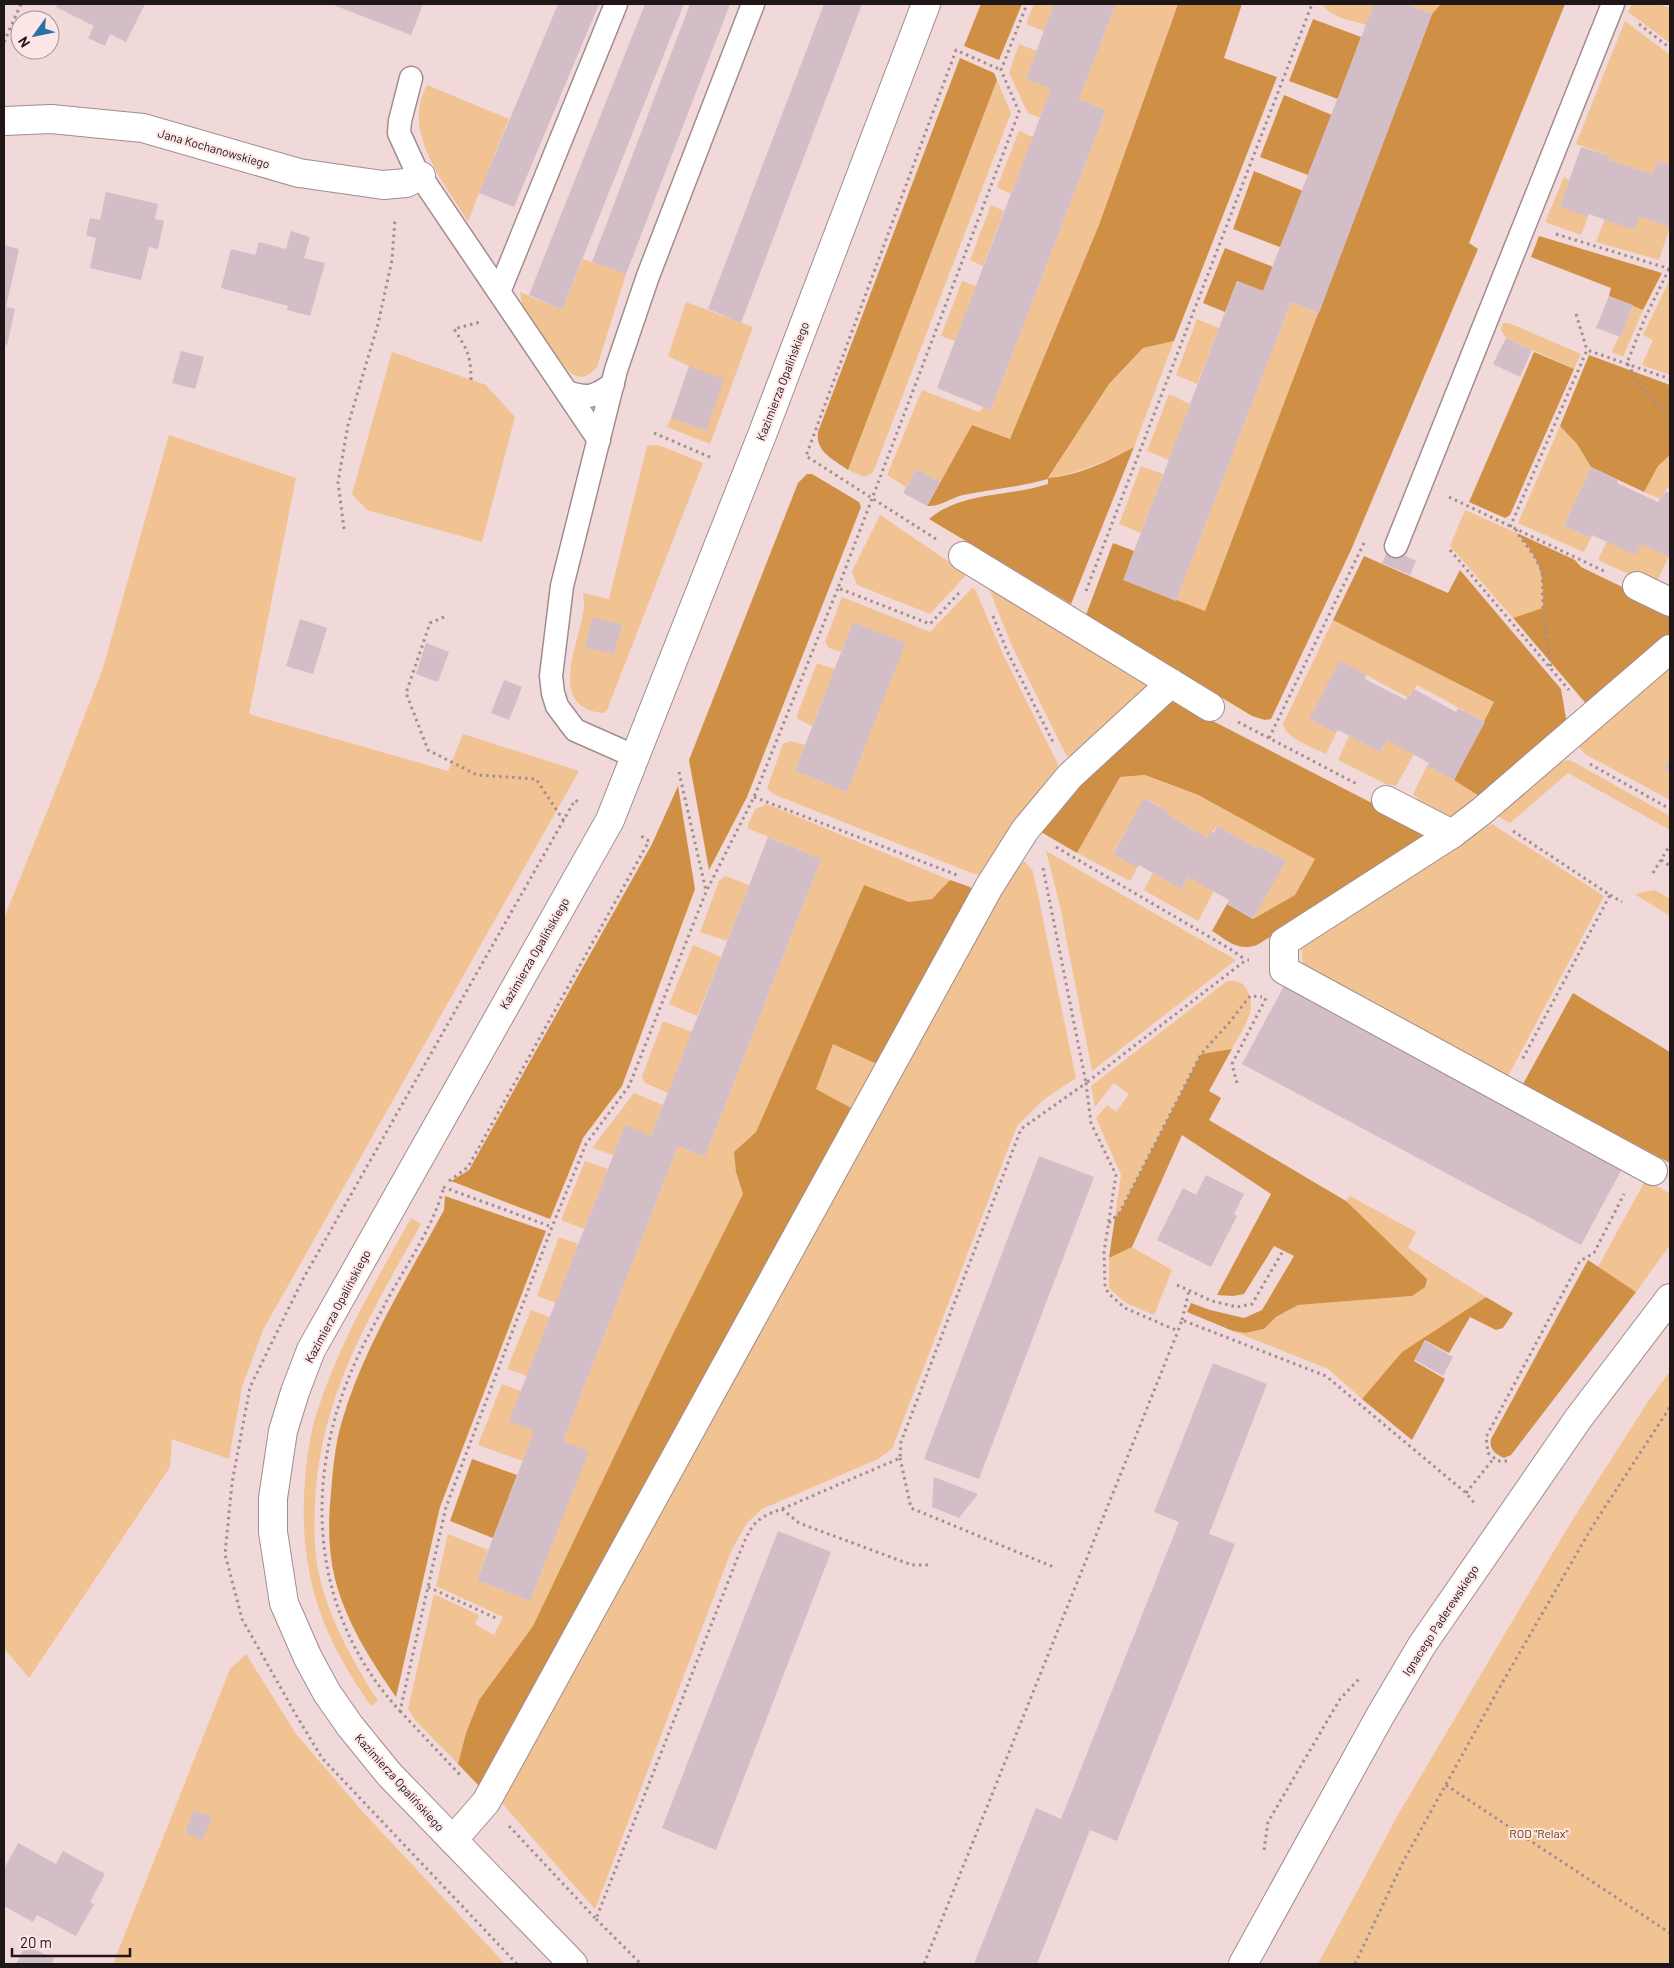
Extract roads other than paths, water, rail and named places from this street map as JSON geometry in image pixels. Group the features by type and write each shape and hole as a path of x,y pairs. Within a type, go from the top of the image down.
{"street":[{"name":"Kazimierza Opalińskiego","path":"573,1964 389,1774 350,1726 327,1693 308,1658 284,1603 273,1532 273,1498 283,1431 311,1350 610,820 762,435 926,4"},
{"name":"Jana Kochanowskiego","path":"4,121 51,119 143,128 299,173 383,185 408,180"},
{"path":"973,566 1220,712"},
{"path":"1637,586 1670,602"},
{"path":"1646,1168 1506,1091 1284,964 1284,942 1452,834 1559,746 1670,649"},
{"path":"453,1840 486,1802 984,895 1025,830 1070,776 1171,683"},
{"path":"1375,794 1452,834"},
{"name":"Ignacego Paderewskiego","path":"1243,1964 1380,1716 1422,1645 1578,1419 1670,1298"}],"lane":[{"path":"499,292 616,4"},
{"path":"636,757 575,730 557,706 552,693 551,676 562,586 613,384 648,276 753,4"},
{"path":"1396,546 1613,4"},
{"path":"411,78 400,120 399,133 415,168 408,180 499,292 599,440"},
{"path":"567,392 581,397 598,395 613,384"}],"park label":[{"name":"ROD \"Relax\"","path":"1539,1833"}]}
